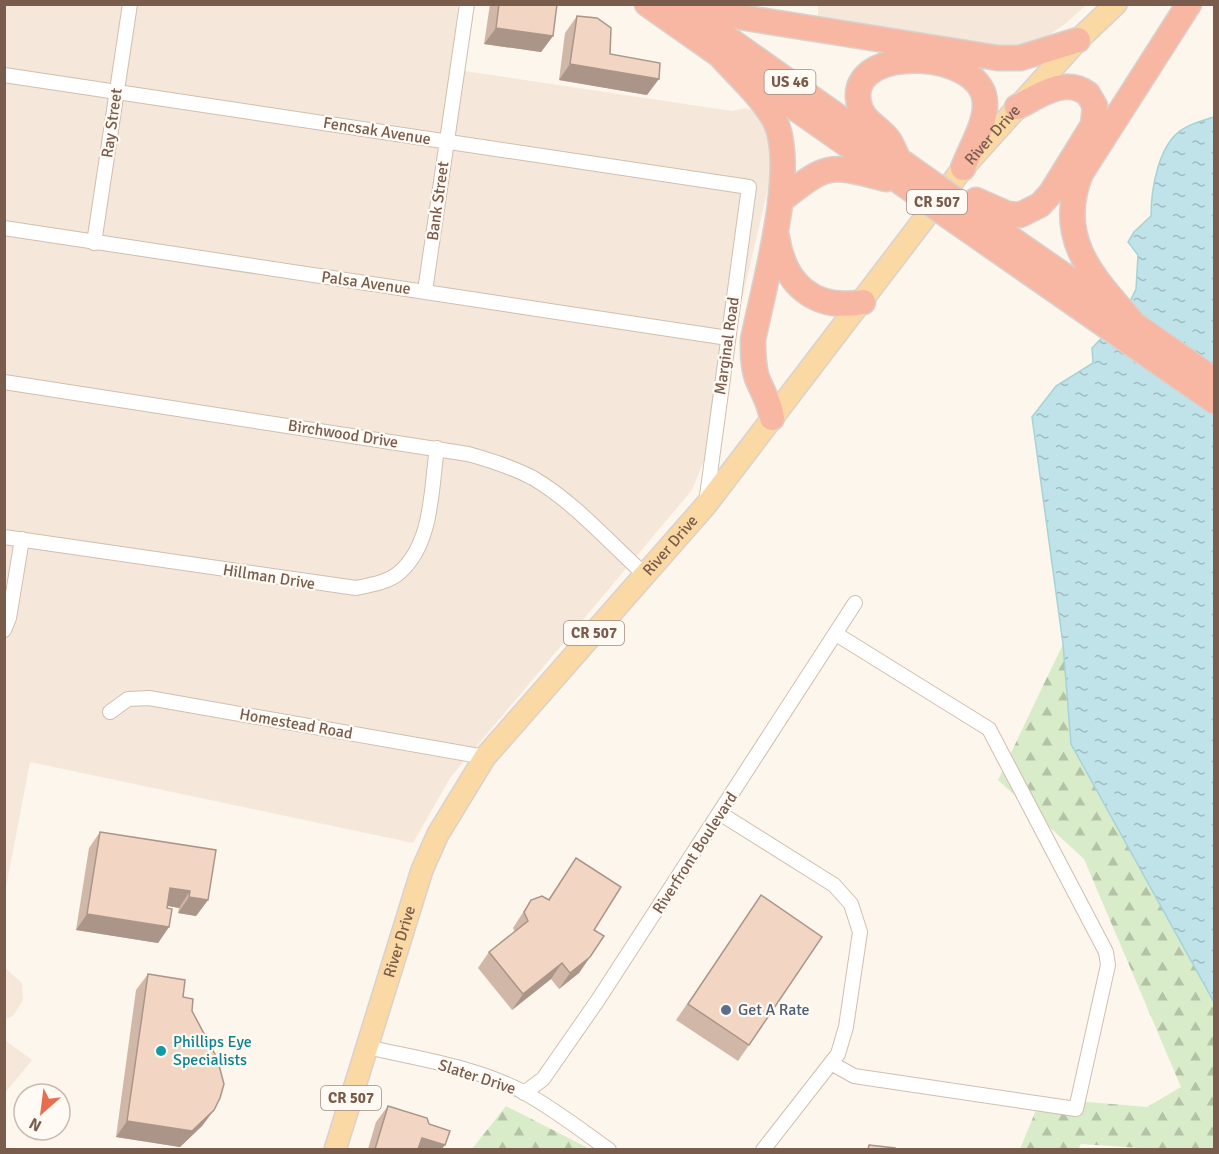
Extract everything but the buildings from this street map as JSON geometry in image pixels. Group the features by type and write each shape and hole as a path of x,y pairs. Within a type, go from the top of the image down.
{"highway":[{"name":"US 46","path":"647,4 954,209 1089,294 1215,401"},
{"name":"US 46","path":"679,4 911,179"},
{"path":"704,4 750,19 998,58 1020,58 1078,40"},
{"path":"1189,4 1081,173 1076,185 1071,214 1089,294 1215,380"},
{"path":"714,49 774,120 780,136 782,157 780,201 753,340 753,360 758,379 771,405 772,418"},
{"path":"911,179 888,138 866,119 860,107 858,92 862,82 871,71 884,65 905,61 927,61 967,74 978,84 984,95 985,108 963,168"},
{"path":"954,209 975,199 1008,214 1020,215 1034,210 1051,194 1093,125 1095,112 1088,94 1070,86 1055,88 1017,107"},
{"path":"780,201 818,172 833,168 911,179"},
{"path":"776,229 780,259 802,289 833,304 847,305 863,302"}],"main road":[{"name":"River Drive","path":"335,1149 422,870 438,834 485,757 705,506 863,302 963,168 1078,40 1116,4"}],"street":[{"name":"Ray Street","path":"94,243 130,4"},
{"name":"Bank Street","path":"425,291 467,4"},
{"name":"Fencsak Avenue","path":"4,75 749,188"},
{"name":"Marginal Road","path":"705,506 749,188"},
{"name":"Palsa Avenue","path":"4,228 728,338"},
{"name":"Birchwood Drive","path":"4,382 437,448 502,464 533,478 561,497 644,574"},
{"name":"Hillman Drive","path":"4,537 357,588 379,583 399,573 415,553 422,538 437,448"},
{"path":"4,630 9,618 22,539"},
{"name":"Riverfront Boulevard","path":"524,1093 543,1079 557,1059 721,814 855,603"},
{"path":"831,1063 854,1076 1076,1109 1108,965 1106,952 989,729 836,634"},
{"name":"Homestead Road","path":"110,712 128,699 149,698 485,757"},
{"path":"721,814 834,885 846,895 856,912 860,932 846,1027 838,1054 763,1149"},
{"name":"Slater Drive","path":"367,1047 479,1075 524,1093 609,1149"}],"shaded area":[{"path":"5,5 458,5 451,69 732,111 745,108 763,113 776,154 705,458 692,490 450,778 413,843 30,762 5,893"},
{"path":"818,5 1086,5 1065,24 1027,50 818,22"},
{"path":"4,967 22,983 23,1000 13,1016 5,1019"},
{"path":"5,1040 32,1060 5,1093"}],"green space":[{"path":"1063,644 1071,744 1214,1002 1214,1149 1155,1149 1081,1144 1078,1149 1020,1149 1041,1098 1147,1107 1181,1087 1084,859 998,780"},
{"path":"506,1106 588,1148 590,1149 472,1149"}],"water":[{"path":"1214,117 1214,1002 1071,744 1063,644 1032,417 1056,386 1093,363 1092,348 1123,316 1136,289 1138,255 1128,242 1134,232 1151,216 1152,194 1158,168 1167,145 1183,129"}],"place":[{"name":"Get A Rate","path":"726,1010"},
{"name":"Phillips Eye Specialists","path":"161,1051"}]}
